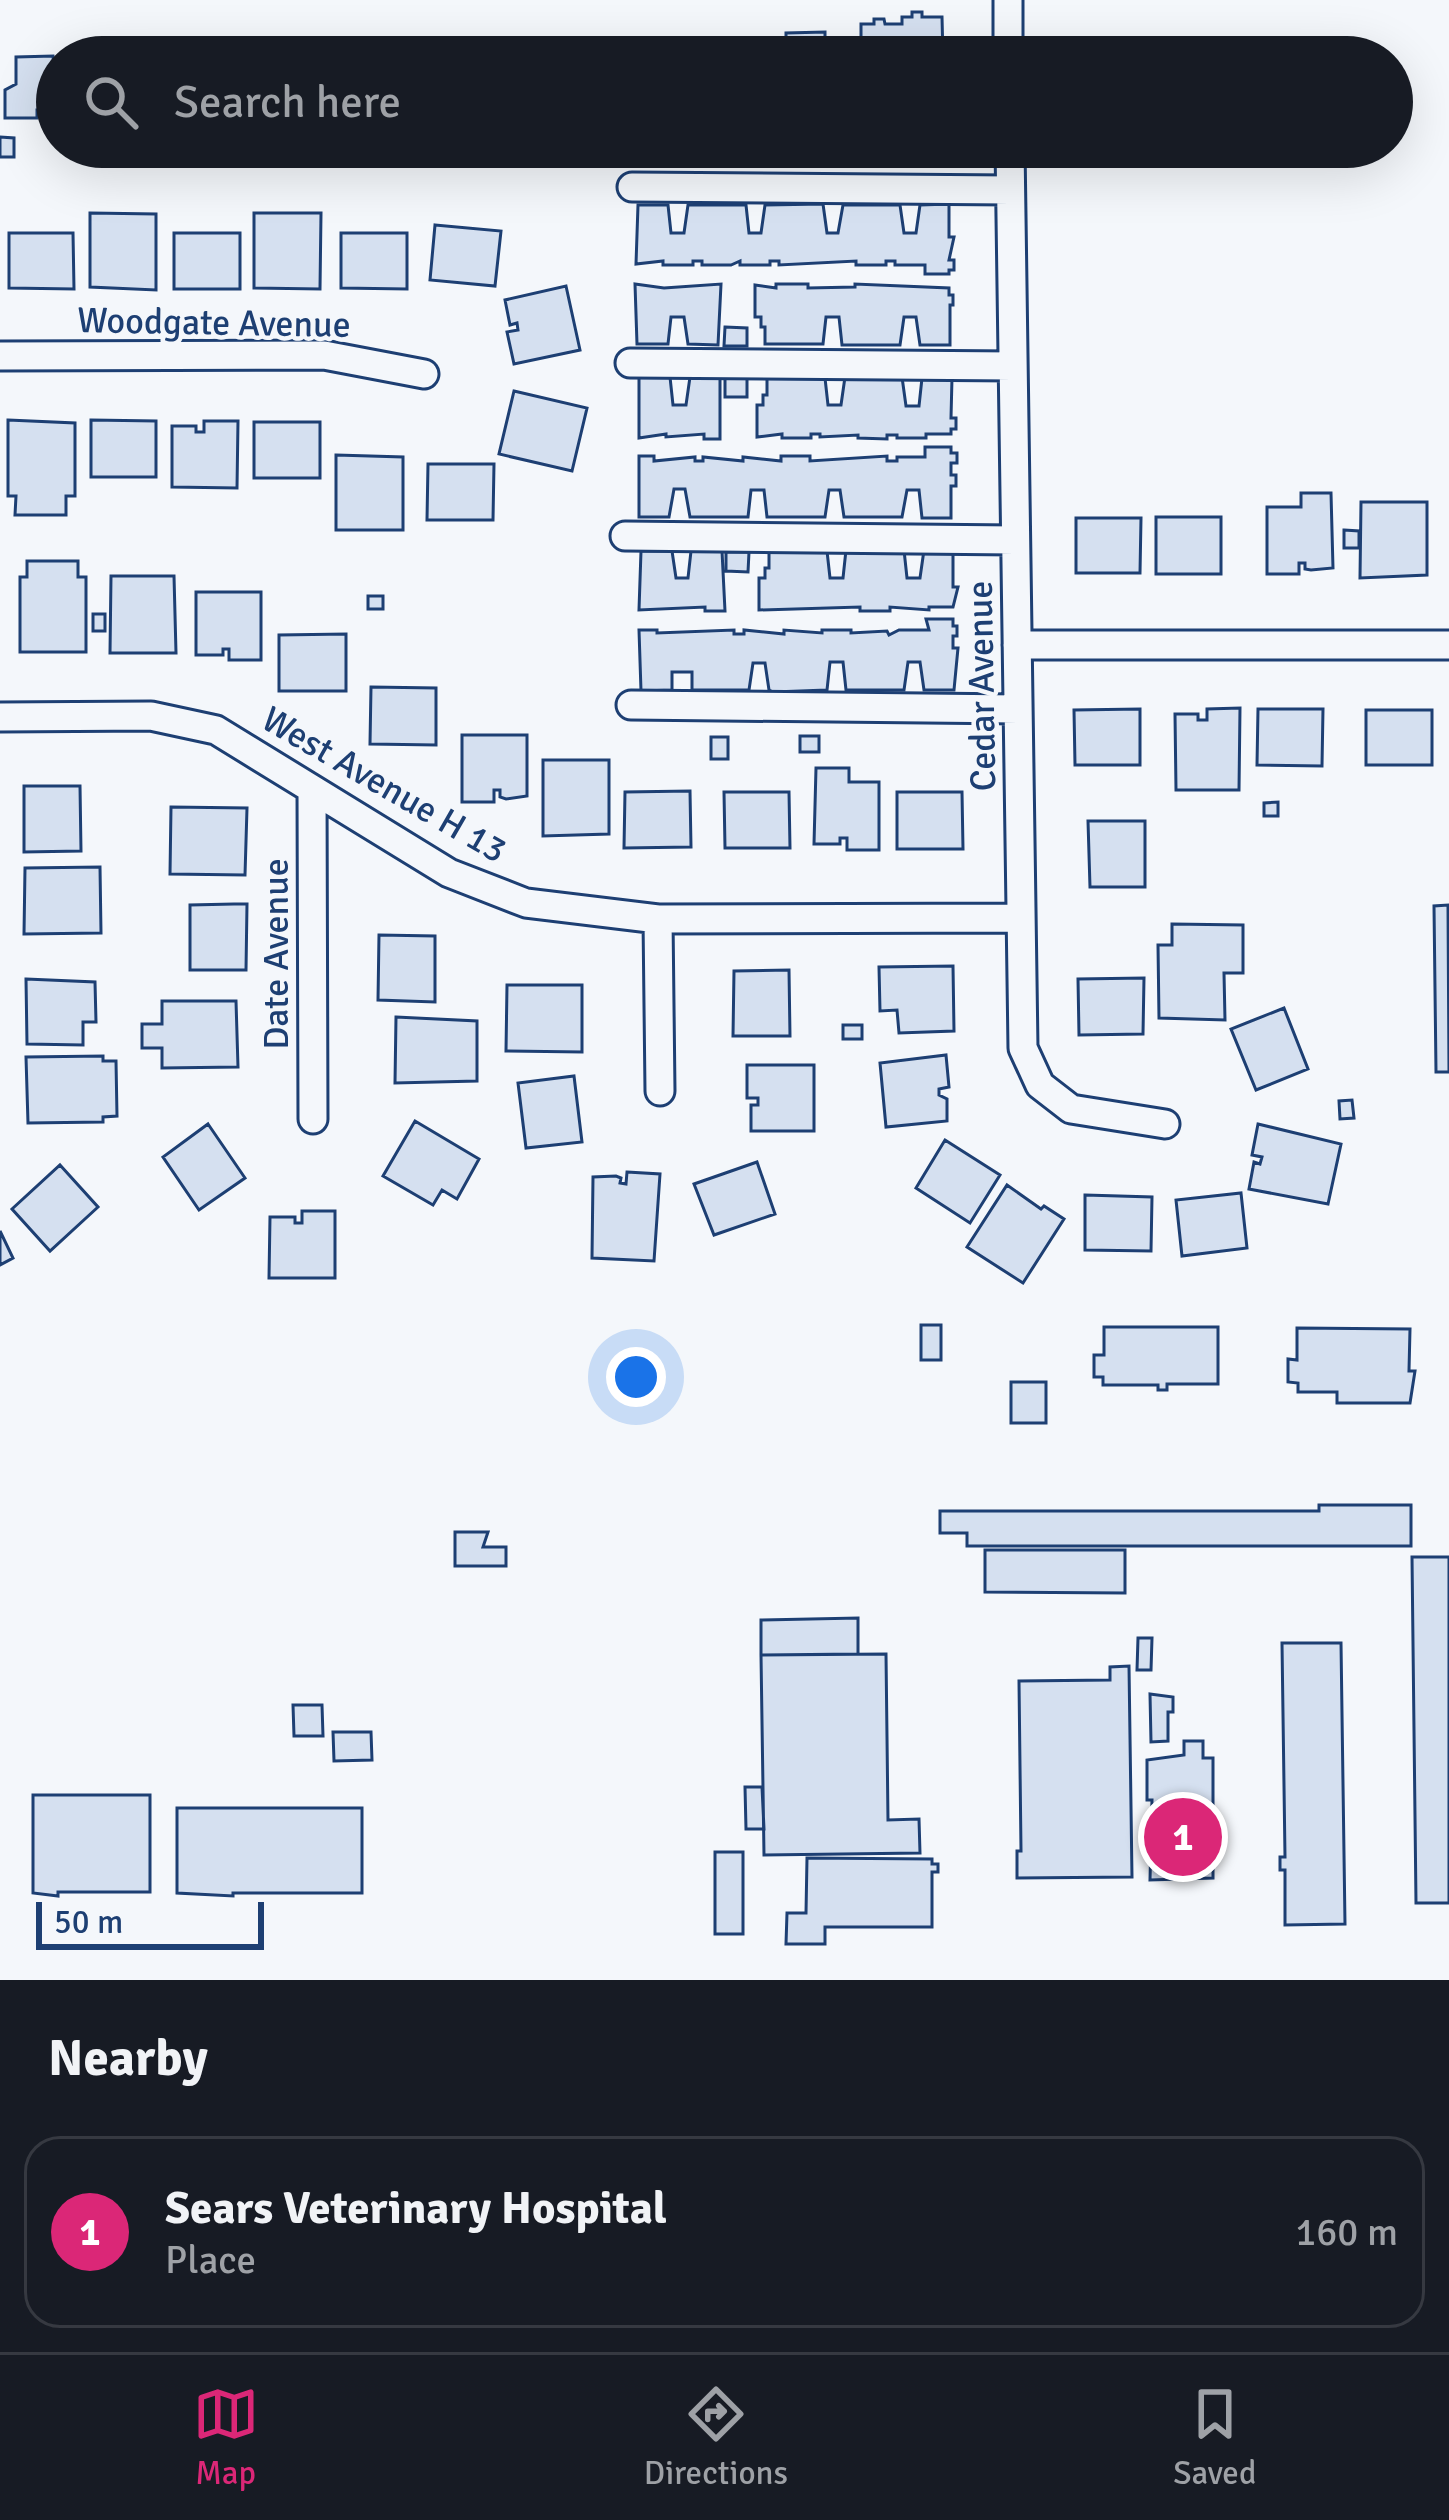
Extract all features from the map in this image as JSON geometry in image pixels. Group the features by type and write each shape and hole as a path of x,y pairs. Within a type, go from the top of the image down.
{"street":[{"path":"1008,0 1009,36"},
{"name":"Cedar Avenue","path":"1010,168 1023,1048 1040,1085 1071,1109 1165,1124"},
{"path":"632,187 1010,190"},
{"name":"Woodgate Avenue","path":"0,356 324,355 424,374"},
{"path":"630,363 1013,366"},
{"path":"625,536 1016,540"},
{"path":"1017,645 1449,645"},
{"path":"632,705 1018,709"},
{"name":"West Avenue H 13","path":"0,717 151,716 216,730 449,873 526,903 658,919 1021,918"},
{"name":"Date Avenue","path":"311,788 313,1119"},
{"path":"658,919 660,1091"}],"building":[{"path":"912,12 922,12 922,17 942,17 942,36 861,36 861,24 874,24 874,19 902,24 902,17 912,17"},
{"path":"825,32 825,36 786,36"},
{"path":"36,56 36,118 5,118 5,90 16,84 16,57"},
{"path":"0,137 14,138 14,157 0,157"},
{"path":"823,204 827,233 838,233 843,205 900,205 904,233 916,233 920,205 949,204 949,237 954,237 949,260 954,260 954,270 925,274 925,265 895,265 895,261 886,261 886,265 856,265 856,261 636,264 638,205 668,205 671,233 684,233 688,205 746,205 749,233 761,233 765,205"},
{"path":"90,213 156,214 156,290 90,287"},
{"path":"254,213 321,213 320,289 254,288"},
{"path":"435,225 501,231 495,286 430,280"},
{"path":"9,233 73,233 74,289 9,288"},
{"path":"174,233 240,233 240,289 174,289"},
{"path":"341,233 407,233 407,289 341,288"},
{"path":"635,284 664,288 721,284 718,345 688,344 684,317 671,317 668,344 637,344"},
{"path":"776,284 949,288 953,295 950,345 920,345 916,317 904,317 900,345 842,345 839,317 826,317 823,344 765,344 765,327 761,327 761,317 755,317 755,285 776,288"},
{"path":"566,286 580,350 514,364 507,332 518,330 517,323 510,325 505,300"},
{"path":"725,327 747,328 747,346 724,346"},
{"path":"639,377 670,377 673,405 686,405 690,377 720,377 720,439 704,439 704,434 639,438"},
{"path":"845,377 902,377 906,406 919,406 922,378 952,378 951,418 956,418 956,429 951,434 926,434 926,438 757,437 757,405 763,405 763,395 767,395 767,378 825,378 828,405 841,405"},
{"path":"725,378 747,378 747,397 725,397"},
{"path":"514,391 587,408 572,471 499,454"},
{"path":"8,420 75,423 75,496 66,496 66,515 15,515 16,496 8,496"},
{"path":"91,420 156,421 156,477 91,477"},
{"path":"204,421 238,421 237,488 172,487 172,426 196,426 196,432 204,432"},
{"path":"254,422 320,422 320,478 254,478"},
{"path":"925,447 951,447 951,453 957,453 957,463 951,463 956,486 951,486 951,518 922,518 919,490 907,490 902,517 844,517 840,490 829,490 825,517 767,517 764,490 751,490 748,517 690,517 685,489 674,489 669,517 639,517 639,456 654,456 654,461 695,457 703,461 703,457 743,461 743,457 781,461 781,456 810,456 810,461 887,456 887,461 897,461 897,457 925,457"},
{"path":"336,455 403,457 403,530 336,530"},
{"path":"428,464 494,464 493,520 427,520"},
{"path":"1301,493 1331,493 1333,568 1311,570 1299,563 1299,574 1267,574 1267,507 1301,507"},
{"path":"1361,502 1427,502 1427,575 1360,578"},
{"path":"1156,517 1221,517 1221,574 1156,574"},
{"path":"1076,518 1141,518 1140,573 1076,573"},
{"path":"1344,530 1359,531 1359,548 1344,548"},
{"path":"846,550 904,550 907,578 920,578 924,550 953,550 953,587 958,587 953,607 759,610 759,578 765,578 765,568 769,568 769,551 827,551 830,578 843,578"},
{"path":"641,551 672,551 676,578 688,578 691,551 722,551 725,611 705,611 705,607 639,610"},
{"path":"726,552 749,552 748,572 726,571"},
{"path":"27,561 78,561 78,577 86,577 86,652 20,652 20,577 27,577"},
{"path":"111,576 174,576 176,653 110,653"},
{"path":"196,592 261,592 261,660 229,660 229,649 223,649 223,655 196,655"},
{"path":"368,596 383,596 383,609 368,609"},
{"path":"93,614 105,614 105,631 93,631"},
{"path":"926,619 953,619 957,626 954,690 924,690 920,662 908,662 904,690 846,690 843,662 830,662 827,690 773,692 765,663 753,663 749,690 692,690 692,672 672,672 672,690 641,691 639,630 784,634 784,630 851,630 887,631 889,635 899,630 929,630"},
{"path":"346,634 346,691 279,691 279,635"},
{"path":"371,687 436,688 436,745 370,744"},
{"path":"1240,708 1239,790 1176,790 1175,714 1198,714 1198,720 1207,720 1207,709"},
{"path":"1140,709 1140,765 1075,765 1074,710"},
{"path":"1258,709 1323,709 1322,766 1257,765"},
{"path":"1366,710 1432,710 1432,765 1366,765"},
{"path":"462,735 527,735 527,796 506,799 494,790 494,802 462,802"},
{"path":"800,736 819,736 819,752 800,752"},
{"path":"711,737 728,737 728,759 711,759"},
{"path":"543,760 609,760 609,834 543,836"},
{"path":"816,768 849,768 849,782 879,782 879,850 847,850 847,838 840,838 840,844 814,844"},
{"path":"24,786 80,786 81,851 24,852"},
{"path":"690,791 691,847 624,848 625,792"},
{"path":"724,792 789,792 790,848 725,848"},
{"path":"897,792 962,792 963,849 897,849"},
{"path":"1278,802 1278,816 1264,816 1264,803"},
{"path":"171,807 247,808 245,875 170,874"},
{"path":"1088,821 1145,821 1145,887 1090,887"},
{"path":"100,867 101,933 24,934 25,868"},
{"path":"247,904 246,970 190,970 190,905"},
{"path":"1448,905 1449,1072 1436,1072 1434,906"},
{"path":"1172,924 1243,925 1243,973 1224,973 1225,1020 1159,1018 1158,945 1172,945"},
{"path":"379,935 435,936 435,1002 378,1000"},
{"path":"953,966 954,1031 899,1033 897,1010 880,1011 879,967"},
{"path":"789,970 790,1036 733,1036 734,971"},
{"path":"1144,978 1143,1034 1079,1035 1078,979"},
{"path":"26,979 95,982 96,1022 83,1022 83,1045 27,1044"},
{"path":"507,985 582,985 582,1052 506,1051"},
{"path":"162,1001 236,1001 238,1067 162,1068 162,1048 142,1048 142,1024 162,1024"},
{"path":"1284,1008 1308,1069 1256,1090 1231,1029"},
{"path":"396,1017 477,1021 477,1081 395,1083"},
{"path":"843,1025 862,1025 862,1039 843,1039"},
{"path":"946,1055 949,1087 939,1089 939,1095 947,1099 947,1121 886,1127 880,1063"},
{"path":"103,1056 103,1061 116,1061 117,1116 103,1117 103,1122 28,1123 26,1057"},
{"path":"747,1065 814,1065 814,1131 751,1131 751,1105 758,1105 758,1098 747,1098"},
{"path":"574,1076 582,1142 526,1148 518,1083"},
{"path":"1352,1100 1354,1118 1340,1119 1339,1101"},
{"path":"415,1121 479,1159 457,1199 442,1190 433,1205 383,1176"},
{"path":"208,1124 245,1178 199,1210 163,1157"},
{"path":"1258,1124 1341,1144 1328,1204 1249,1189 1254,1162 1260,1164 1262,1157 1252,1155"},
{"path":"945,1140 1000,1175 970,1223 916,1188"},
{"path":"757,1162 775,1214 714,1235 694,1184"},
{"path":"60,1165 98,1207 50,1251 12,1209"},
{"path":"627,1172 660,1174 654,1261 592,1258 593,1177 616,1176 626,1184"},
{"path":"1007,1185 1064,1219 1023,1283 967,1247"},
{"path":"1241,1193 1247,1248 1182,1256 1176,1200"},
{"path":"1085,1195 1152,1197 1151,1251 1085,1250"},
{"path":"302,1211 335,1211 335,1278 269,1278 270,1217 295,1217 295,1223 302,1223"},
{"path":"0,1231 13,1258 0,1265"},
{"path":"921,1325 941,1325 941,1360 921,1360"},
{"path":"1104,1327 1218,1327 1218,1384 1167,1384 1167,1390 1158,1390 1158,1385 1103,1385 1103,1377 1094,1377 1094,1355 1104,1355"},
{"path":"1297,1328 1410,1329 1409,1371 1415,1371 1410,1403 1337,1403 1337,1392 1298,1392 1298,1383 1288,1382 1288,1359 1297,1360"},
{"path":"1011,1382 1046,1382 1046,1423 1011,1423"},
{"path":"1319,1505 1411,1505 1411,1546 967,1546 967,1533 940,1533 940,1511 1319,1511"},
{"path":"455,1532 488,1532 483,1547 506,1547 506,1566 455,1566"},
{"path":"985,1550 1125,1550 1125,1593 985,1592"},
{"path":"1412,1557 1449,1557 1449,1903 1416,1903"},
{"path":"858,1618 858,1654 761,1655 761,1620"},
{"path":"1138,1638 1152,1638 1151,1670 1137,1670"},
{"path":"1282,1643 1341,1643 1345,1924 1285,1925 1285,1870 1280,1870 1280,1857 1285,1857"},
{"path":"886,1654 888,1820 919,1819 920,1853 764,1855 761,1655"},
{"path":"1129,1666 1132,1877 1017,1878 1017,1851 1021,1851 1019,1681 1110,1680 1110,1667"},
{"path":"1150,1694 1173,1697 1168,1741 1151,1742"},
{"path":"293,1705 322,1705 323,1736 294,1736"},
{"path":"333,1732 371,1732 372,1760 334,1761"},
{"path":"1184,1741 1203,1741 1203,1758 1213,1758 1213,1878 1150,1880 1152,1800 1147,1800 1147,1760 1184,1755"},
{"path":"745,1787 762,1787 764,1829 746,1829"},
{"path":"33,1795 150,1795 150,1892 33,1893"},
{"path":"177,1808 362,1808 362,1893 177,1893"},
{"path":"715,1852 743,1852 743,1934 715,1934"},
{"path":"807,1858 932,1859 938,1872 932,1872 932,1927 825,1927 825,1944 786,1944 787,1913 806,1913"}],"place":[{"name":"Sears Veterinary Hospital","path":"1183,1837"}]}
